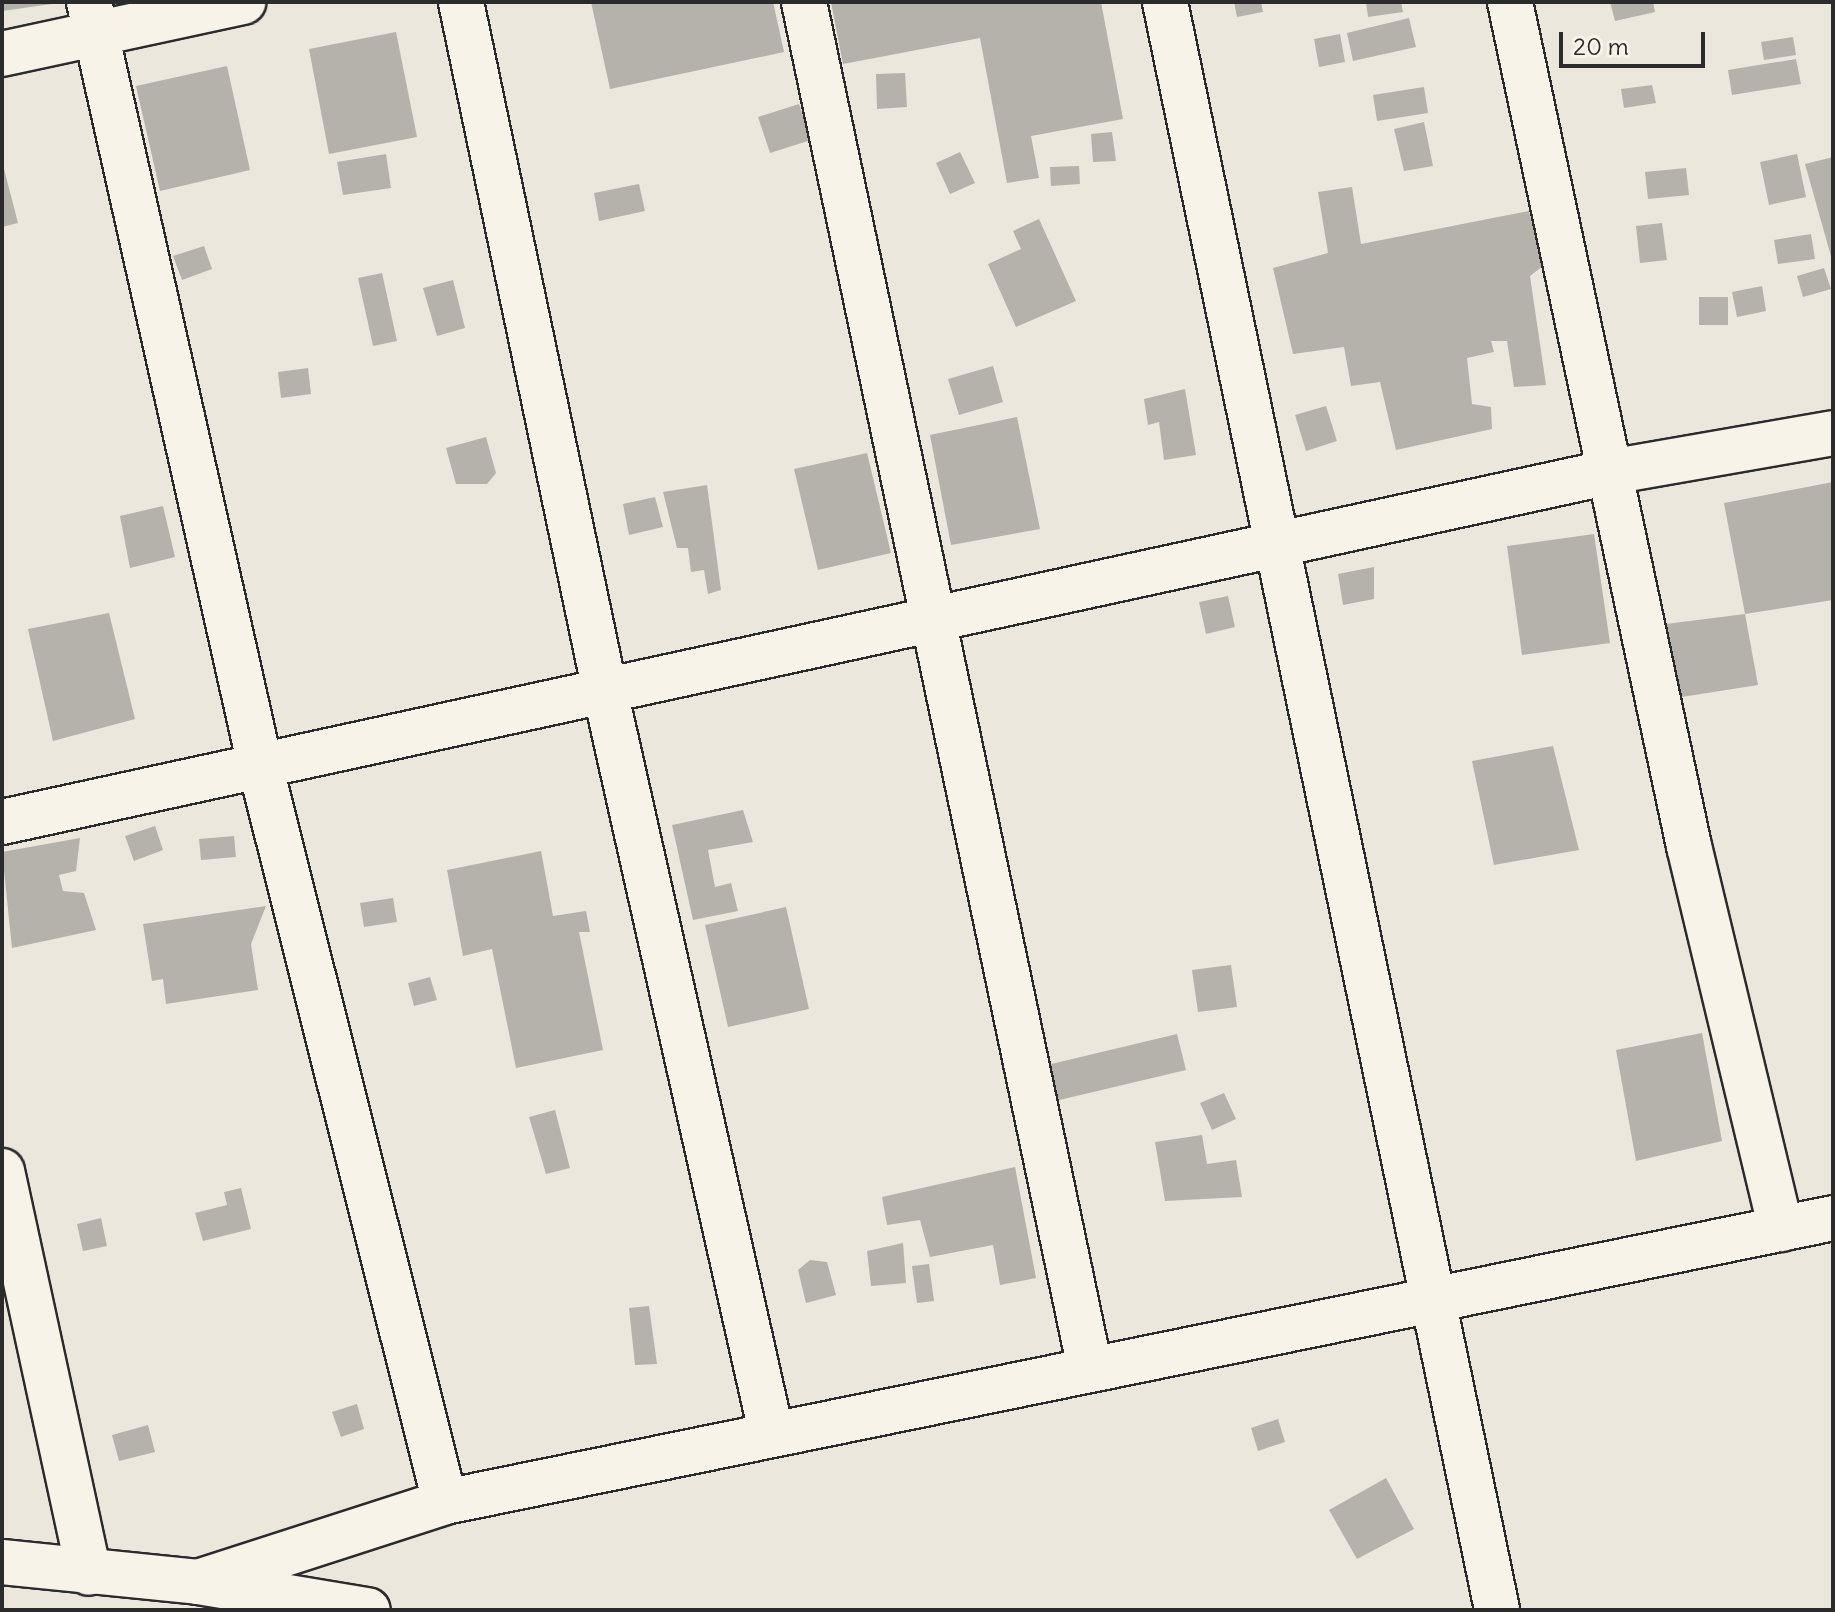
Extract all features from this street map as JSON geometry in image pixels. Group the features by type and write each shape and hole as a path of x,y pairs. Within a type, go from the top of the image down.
{"street":[{"path":"2,54 92,18 243,2"},
{"path":"461,2 605,691 771,1432"},
{"path":"804,2 1090,1369"},
{"path":"1165,2 1497,1610"},
{"path":"1510,2 1610,472 1781,1229"},
{"path":"92,18 260,765 445,1502"},
{"path":"2,822 1610,472 1833,433"},
{"path":"2,1171 89,1573"},
{"path":"198,1582 445,1502 1431,1295 1833,1218"},
{"path":"2,1562 198,1582 368,1610"}],"building":[{"path":"2,2 52,2 52,4 2,11"},
{"path":"591,2 773,2 784,52 610,89"},
{"path":"831,2 1101,2 1123,119 1031,136 1039,178 1007,183 980,38 843,64"},
{"path":"1234,2 1261,2 1263,12 1237,17"},
{"path":"1366,2 1401,2 1403,12 1368,17"},
{"path":"1610,2 1653,2 1655,12 1615,21"},
{"path":"1409,18 1416,47 1353,61 1347,33"},
{"path":"396,32 417,137 329,154 309,49"},
{"path":"1340,34 1345,62 1319,67 1314,39"},
{"path":"1793,37 1796,55 1764,60 1761,42"},
{"path":"1796,59 1801,84 1732,95 1728,70"},
{"path":"227,66 250,170 160,191 136,86"},
{"path":"905,73 907,107 877,109 876,74"},
{"path":"1652,85 1656,103 1624,108 1621,89"},
{"path":"1424,87 1428,113 1377,121 1373,95"},
{"path":"799,104 811,140 770,153 758,117"},
{"path":"1424,122 1433,166 1404,171 1394,129"},
{"path":"1112,132 1116,161 1093,162 1091,134"},
{"path":"960,152 975,183 950,194 936,163"},
{"path":"386,154 391,188 343,195 337,162"},
{"path":"1797,154 1806,197 1769,205 1760,162"},
{"path":"1833,157 1833,260 1832,260 1805,164"},
{"path":"2,161 18,223 2,227"},
{"path":"1079,166 1080,184 1051,186 1050,167"},
{"path":"1686,168 1689,195 1648,199 1645,172"},
{"path":"639,184 645,211 599,221 594,193"},
{"path":"1352,187 1361,244 1529,211 1543,266 1530,276 1546,385 1514,387 1507,341 1491,341 1494,352 1467,358 1472,404 1491,407 1492,429 1396,450 1380,382 1351,386 1344,347 1293,354 1273,268 1328,253 1318,192"},
{"path":"1039,219 1076,301 1016,327 988,264 1021,249 1013,231"},
{"path":"1662,223 1667,260 1640,263 1636,226"},
{"path":"1811,234 1815,259 1778,264 1774,240"},
{"path":"204,246 212,269 182,280 173,256"},
{"path":"1824,268 1831,289 1803,297 1797,276"},
{"path":"382,273 397,341 373,346 358,278"},
{"path":"453,280 465,328 437,336 423,288"},
{"path":"1762,286 1766,311 1737,317 1732,292"},
{"path":"1699,297 1728,297 1728,325 1699,325"},
{"path":"993,366 1003,402 959,415 948,379"},
{"path":"308,368 311,394 281,398 278,372"},
{"path":"1185,389 1196,455 1164,460 1159,422 1148,425 1144,399"},
{"path":"1326,406 1337,441 1306,451 1295,415"},
{"path":"1017,417 1040,529 951,545 930,435"},
{"path":"486,437 496,473 487,484 456,484 446,448"},
{"path":"867,453 891,553 818,570 794,469"},
{"path":"1833,482 1833,600 1745,614 1724,503"},
{"path":"707,485 721,590 708,594 704,570 691,572 688,548 677,548 663,492"},
{"path":"655,497 663,527 629,535 623,504"},
{"path":"163,506 175,557 130,568 120,516"},
{"path":"1594,534 1610,643 1522,655 1507,546"},
{"path":"1374,567 1374,599 1343,605 1338,574"},
{"path":"1228,596 1235,627 1206,634 1199,602"},
{"path":"109,613 135,719 53,741 28,629"},
{"path":"1745,614 1758,685 1669,699 1658,625"},
{"path":"1553,746 1579,850 1494,865 1472,761"},
{"path":"743,810 753,842 708,850 715,887 731,883 738,911 693,920 672,825"},
{"path":"155,826 163,850 134,861 125,836"},
{"path":"234,836 236,857 201,860 199,839"},
{"path":"80,838 76,871 59,875 63,891 84,893 96,930 12,948 2,852"},
{"path":"541,851 553,916 586,911 590,932 579,932 603,1050 516,1068 492,949 463,956 447,870"},
{"path":"393,898 397,922 364,927 360,903"},
{"path":"266,906 251,944 258,990 166,1004 163,979 152,981 143,924"},
{"path":"786,907 809,1009 728,1027 705,925"},
{"path":"1231,965 1237,1007 1198,1012 1192,970"},
{"path":"430,977 437,1000 414,1006 408,983"},
{"path":"1702,1033 1722,1141 1636,1161 1616,1050"},
{"path":"1177,1034 1186,1070 1051,1102 1043,1066"},
{"path":"1224,1093 1236,1119 1212,1130 1200,1103"},
{"path":"555,1110 570,1168 546,1174 529,1117"},
{"path":"1202,1135 1207,1164 1236,1160 1242,1197 1165,1201 1155,1142"},
{"path":"1015,1167 1036,1278 1000,1285 993,1245 930,1257 920,1220 887,1225 882,1197"},
{"path":"241,1188 251,1229 203,1241 195,1213 227,1205 224,1192"},
{"path":"101,1218 107,1246 83,1251 77,1224"},
{"path":"903,1243 906,1283 871,1286 867,1251"},
{"path":"810,1260 827,1262 836,1295 806,1303 798,1270"},
{"path":"929,1264 934,1301 917,1303 912,1266"},
{"path":"649,1306 657,1364 635,1365 629,1308"},
{"path":"357,1404 364,1429 341,1437 332,1412"},
{"path":"1278,1419 1285,1442 1258,1451 1251,1428"},
{"path":"148,1425 155,1452 119,1461 112,1435"},
{"path":"1386,1478 1414,1529 1357,1559 1329,1510"}]}
